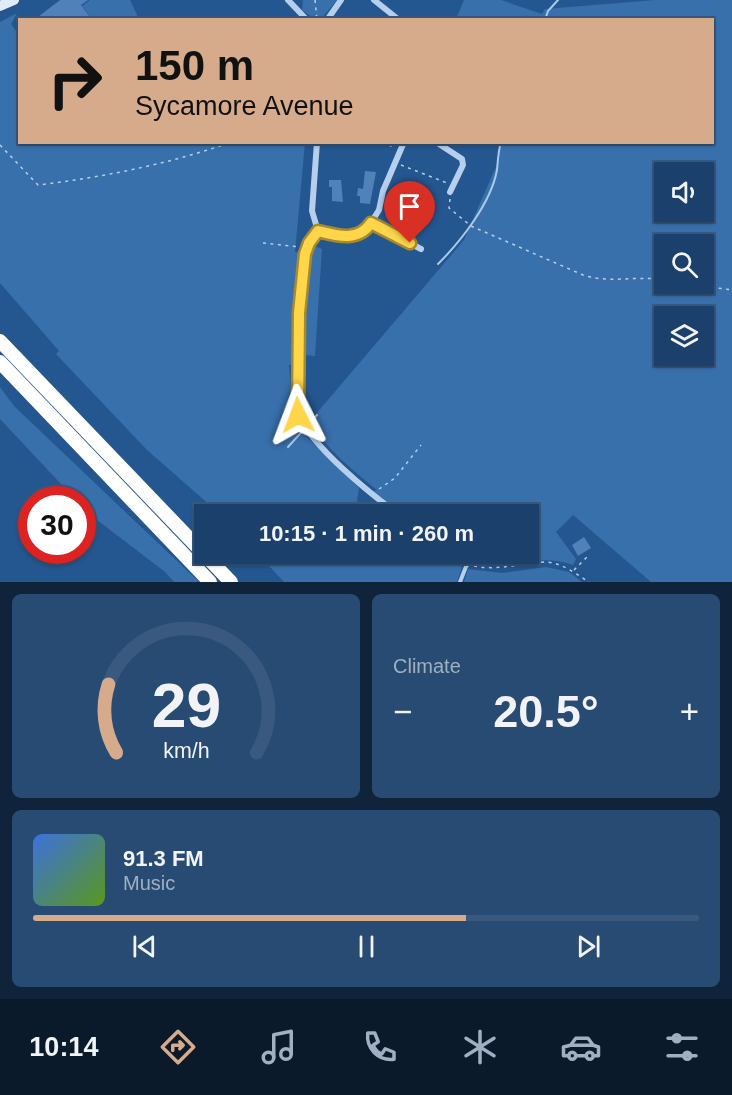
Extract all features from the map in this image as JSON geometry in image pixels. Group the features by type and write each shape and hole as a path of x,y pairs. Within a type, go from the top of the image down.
{"highway":[{"path":"0,341 231,582"},
{"path":"0,362 210,582"}],"street":[{"path":"0,6 14,0"},
{"path":"288,0 305,18"},
{"path":"328,18 341,0"},
{"path":"374,0 397,18"},
{"path":"384,7 390,0"},
{"path":"317,144 312,211 318,231 307,248 299,313 298,415 305,427 386,504"},
{"path":"318,231 341,237 367,229 379,210 383,191 403,144"},
{"path":"439,144 462,159 463,165 450,192"},
{"path":"371,223 421,249"}],"lane":[{"path":"460,582 467,564"}],"path":[{"path":"315,0 317,18"},
{"path":"0,145 38,185 101,177 158,165 226,144"},
{"path":"386,144 400,150"},
{"path":"395,162 447,182 450,192 449,208 471,226 599,281 654,278"},
{"path":"263,243 307,248"},
{"path":"714,287 732,290"},
{"path":"373,494 395,478 421,445"},
{"path":"573,571 590,554"},
{"path":"539,563 545,562 573,571 589,582"},
{"path":"467,564 486,568 511,568 534,564"}],"shaded area":[{"path":"90,0 130,0 139,18 91,18 82,6"},
{"path":"303,0 337,0 322,18 313,18 302,10"},
{"path":"464,0 501,0 542,14 545,9 655,0 732,0 732,582 651,582 573,515 556,532 576,559 573,565 558,561 539,561 539,504 386,504 371,492 377,490 331,450 316,431 310,421 464,240 498,162 500,144 714,144 714,18 456,18"},
{"path":"17,13 11,24 18,34 18,144 305,144 295,252 309,255 312,245 322,249 315,356 295,354 296,364 289,365 294,429 302,432 359,488 358,504 209,504 147,450 56,354 59,351 0,283 0,22"},
{"path":"0,387 14,406 199,582 174,582 165,572 96,519 96,486 63,486 0,419"},
{"path":"267,564 458,564 462,567 457,582 284,582"},
{"path":"546,567 569,572 582,582 464,582 468,569 502,573"}],"building":[{"path":"60,0 88,0 81,5 91,18 37,18"},
{"path":"365,171 376,172 370,204 360,203 360,196 357,196 358,188 363,189"},
{"path":"329,180 341,180 343,202 332,201 332,187 329,187"},
{"path":"584,537 591,548 578,556 572,545"}],"waterway":[{"path":"546,18 548,11 558,0"},
{"path":"438,264 465,233 482,208 494,183 501,144"},
{"path":"288,447 317,415"}],"route":[{"path":"298,415 299,313 305,254 309,243 318,231 341,237 357,235 367,229 371,223 410,243"}]}
